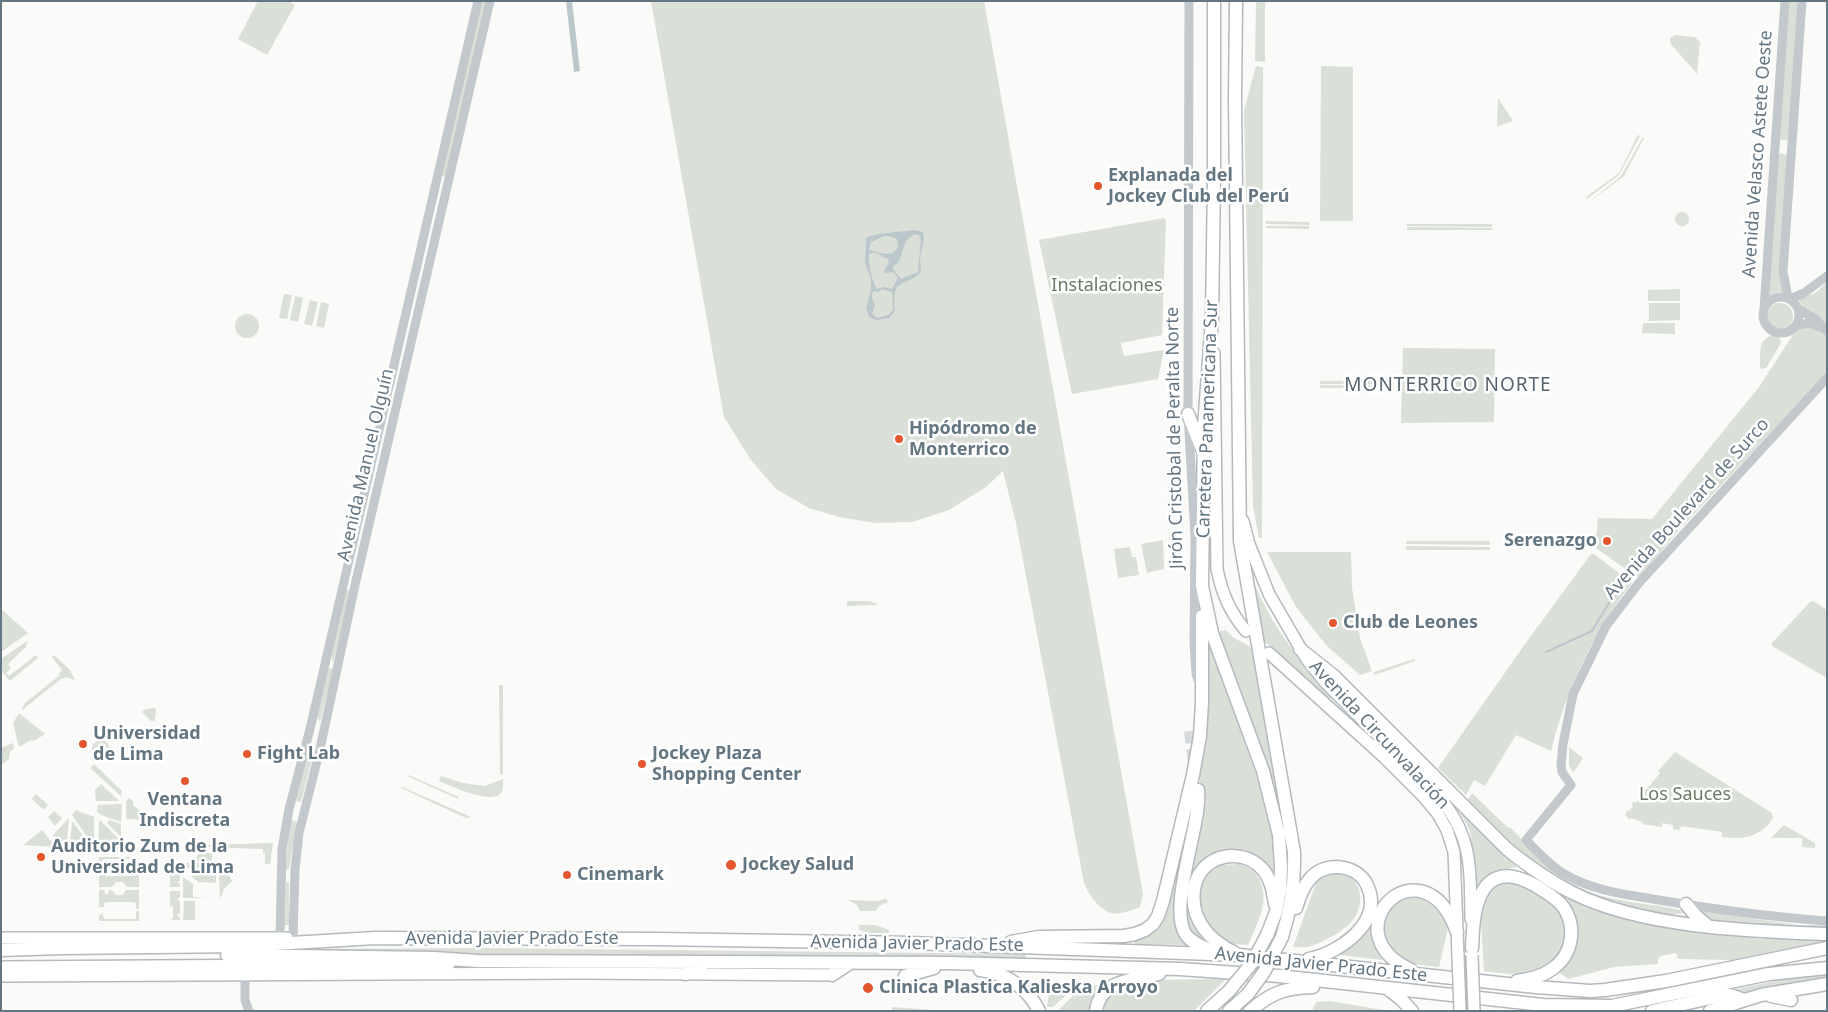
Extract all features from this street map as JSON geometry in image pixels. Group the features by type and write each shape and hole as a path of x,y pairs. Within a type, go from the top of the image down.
{"highway":[{"name":"Carretera Panamericana Sur","path":"1206,1011 1229,991 1248,968 1267,935 1276,912 1280,890 1281,858 1279,835 1273,806 1249,732 1214,639 1205,608 1202,586 1203,451 1212,319 1214,1"},
{"name":"Carretera Panamericana Sur","path":"1229,1011 1248,994 1264,972 1282,937 1290,911 1293,886 1293,847 1242,561 1239,500 1235,99 1236,1"},
{"path":"1188,414 1203,451"},
{"path":"995,946 1038,937 1130,936 1145,930 1158,916 1193,775 1201,726 1202,586"},
{"path":"1300,649 1334,676 1507,849 1540,874 1575,894 1621,911 1676,922 1795,933 1827,934"},
{"path":"1198,790 1198,806 1185,870 1181,921 1186,935 1216,954"},
{"path":"1239,955 1213,939 1198,920 1194,904 1194,892 1198,877 1204,869 1217,859 1229,856 1243,857 1254,862 1263,870 1269,880 1276,912"},
{"path":"1282,937 1306,884 1316,873 1327,868 1343,868 1358,874 1364,881 1368,888 1370,902 1367,917 1359,930 1336,950 1314,958 1300,960"},
{"path":"1472,952 1477,904 1485,888 1494,880 1508,876 1523,878 1553,897 1564,908 1571,926 1570,940 1566,954 1557,966 1535,978 1494,982"},
{"path":"1420,974 1394,961 1380,943 1377,925 1385,905 1392,898 1404,892 1424,892 1436,899 1445,908 1457,932"},
{"path":"1686,904 1708,926"},
{"path":"1795,933 1827,930"},
{"path":"1,958 375,938"},
{"name":"Avenida Javier Prado Este","path":"375,938 646,939 995,946 1239,955 1300,960 1565,990 1604,990 1666,981 1827,948"},
{"path":"1,950 434,958 478,962"},
{"name":"Avenida Javier Prado Este","path":"478,962 948,964 1234,972 1528,1003 1587,1007 1612,1006 1769,974 1827,968"},
{"path":"685,974 704,963"},
{"path":"832,975 850,963"},
{"path":"905,976 948,964 993,972 1004,976 1026,992 1039,1011"},
{"path":"1096,1011 1101,994 1113,984 1180,970"},
{"path":"1250,1011 1269,996 1281,990 1293,987 1345,984"},
{"path":"1710,1011 1761,995 1827,984"},
{"path":"1386,988 1401,999 1412,1011"},
{"path":"1652,1011 1724,995 1744,1000"},
{"path":"1761,995 1792,1000"},
{"path":"1528,1003 1544,1011"},
{"path":"1587,1007 1606,1011"}],"main road":[{"path":"1212,319 1215,387 1217,570 1227,604 1246,631"},
{"name":"Avenida Circunvalación","path":"1239,500 1249,544 1259,573 1300,649 1326,682 1442,800 1459,825 1465,841 1469,862 1474,1011"},
{"name":"Avenida Circunvalación","path":"1269,653 1424,796 1438,814 1447,830 1454,852 1460,1011"},
{"name":"Avenida Javier Prado Este","path":"1,938 375,938"},
{"name":"Avenida Javier Prado Este","path":"1,966 422,965 478,962"},
{"path":"385,975 422,965"},
{"name":"Avenida Javier Prado Este","path":"1,976 581,973 832,975"}],"street":[{"name":"Avenida Manuel Olguín","path":"280,938 282,849 290,809 478,1"},
{"name":"Avenida Manuel Olguín","path":"293,938 295,869 299,833 320,749 355,585 490,1"},
{"name":"Jirón Cristobal de Peralta Norte","path":"1189,1 1188,414 1195,536 1196,674 1202,693"},
{"name":"Avenida Velasco Astete Oeste","path":"1764,309 1785,1"},
{"name":"Avenida Velasco Astete Oeste","path":"1789,299 1784,285 1783,271 1802,1"},
{"path":"1789,299 1804,293 1827,276"},
{"path":"1784,285 1790,290 1804,293"},
{"path":"1783,297 1789,299 1798,309 1815,319 1826,330 1810,323 1796,325 1786,332 1772,330 1768,328 1763,319 1764,309 1771,299 1783,297"},
{"path":"1796,325 1798,309"},
{"name":"Avenida Boulevard de Surco","path":"1686,904 1612,892 1581,882 1565,875 1553,866 1526,840 1571,784 1562,772 1561,765 1568,714 1573,694 1606,626 1638,584 1827,378"},
{"path":"343,583 355,585"},
{"path":"1686,904 1758,915 1827,921"},
{"path":"245,976 245,1000 248,1011"}],"green space":[{"path":"258,1 288,1 295,5 267,55 238,39"},
{"path":"481,1 487,1 447,178 441,175"},
{"name":"Hipódromo de Monterrico","path":"651,1 984,1 1143,894 1140,907 1121,913 1108,912 1098,905 1084,883 1016,523 1003,471 986,487 949,510 912,522 875,523 839,517 809,508 776,489 751,460 724,417"},
{"path":"1256,1 1265,1 1265,62 1255,61"},
{"path":"1789,1 1798,1 1789,136 1787,140 1781,140 1779,136"},
{"path":"1675,35 1695,37 1700,42 1697,74 1670,43 1670,38"},
{"path":"1256,66 1263,67 1262,538 1259,538 1253,506 1244,110"},
{"path":"1321,66 1353,67 1353,221 1320,221"},
{"path":"1498,98 1513,121 1497,127"},
{"path":"1638,135 1640,136 1619,175 1587,199 1586,197 1619,173"},
{"path":"1643,137 1624,176 1589,202 1621,176"},
{"path":"1781,153 1788,156 1779,274 1785,293 1779,292 1767,296 1777,156"},
{"path":"1682,212 1687,214 1689,219 1687,224 1682,226 1677,224 1675,219 1677,214"},
{"name":"Instalaciones","path":"1164,218 1166,220 1162,335 1121,343 1124,356 1164,350 1158,379 1072,394 1039,240"},
{"path":"1266,221 1309,222 1309,225 1266,224"},
{"path":"1407,224 1492,224 1492,227 1407,226"},
{"path":"1266,226 1309,226 1309,229 1266,228"},
{"path":"1407,227 1492,228 1492,230 1407,230"},
{"path":"1827,281 1827,327 1807,313 1797,297 1814,294"},
{"path":"1680,289 1680,301 1648,301 1648,290"},
{"path":"284,294 292,295 287,319 279,318"},
{"path":"295,296 303,298 298,322 290,320"},
{"path":"310,300 318,302 312,326 304,324"},
{"path":"321,302 329,304 324,328 316,326"},
{"path":"1649,303 1680,303 1680,320 1649,321"},
{"path":"1780,303 1789,307 1793,316 1789,325 1780,329 1771,325 1767,316 1771,307"},
{"path":"247,314 256,317 259,326 256,335 247,338 238,335 235,326 238,317"},
{"path":"1643,323 1675,323 1675,334 1642,333"},
{"path":"1800,327 1817,327 1827,336 1827,373 1678,531 1640,577 1637,577 1593,546 1598,518 1652,519 1759,387 1796,330"},
{"path":"1773,335 1779,337 1780,345 1766,368 1761,369 1760,352 1762,343"},
{"path":"1403,348 1495,349 1494,422 1401,423"},
{"path":"1320,381 1394,381 1394,384 1320,384"},
{"path":"1320,385 1394,386 1394,388 1320,388"},
{"path":"1163,540 1164,569 1147,573 1141,544"},
{"path":"1406,541 1490,541 1490,545 1406,544"},
{"path":"1406,546 1490,547 1490,550 1406,550"},
{"path":"1130,547 1132,557 1136,557 1139,575 1118,578 1114,549"},
{"name":"Club de Leones","path":"1267,552 1351,552 1352,588 1360,638 1372,671 1360,675 1327,646 1296,607"},
{"path":"1591,554 1594,554 1632,583 1605,621 1582,662 1564,706 1551,751 1516,735 1485,786 1474,780 1466,795 1438,768"},
{"path":"1251,574 1266,609 1275,624 1295,653 1331,697 1328,700 1263,640"},
{"path":"346,589 351,591 333,663 331,652"},
{"path":"847,601 870,601 878,605 847,606"},
{"path":"1813,601 1827,610 1827,678 1772,646 1772,643"},
{"path":"1,609 28,633 1,652"},
{"path":"1226,630 1233,637 1252,649 1281,812 1218,632"},
{"path":"1206,636 1261,790 1273,844 1273,877 1232,851 1215,852 1203,859 1188,880 1206,802 1198,775 1205,750"},
{"path":"27,641 27,646 8,664 11,668 6,673 9,676 36,655 38,658 10,681 1,670 1,659"},
{"path":"54,655 69,669 75,680 67,677 61,679 23,710 25,703 60,675 59,673 62,670 52,657"},
{"path":"1414,659 1415,661 1374,675 1374,672"},
{"path":"328,668 333,669 320,722 317,717"},
{"path":"499,685 503,685 503,775 500,774"},
{"path":"155,708 156,711 155,721 151,721 142,712"},
{"path":"19,713 45,734 19,747 13,723"},
{"path":"101,740 107,743 110,749 107,755 101,758 95,755 92,749 95,743"},
{"path":"13,743 14,749 10,751 9,759 1,765 1,748"},
{"path":"309,746 314,751 301,802 296,801"},
{"path":"1569,747 1583,758 1573,773 1569,765"},
{"name":"Los Sauces","path":"1675,752 1772,813 1773,818 1757,833 1738,838 1722,837 1722,832 1681,826 1680,830 1673,829 1673,825 1662,823 1662,827 1642,824 1643,822 1631,818 1630,820 1625,815 1627,810 1629,811 1633,806 1631,804 1634,801 1636,803 1644,789 1646,790 1660,773 1658,771"},
{"path":"94,764 122,791 121,796 90,768"},
{"path":"408,775 459,797 458,799"},
{"path":"441,776 463,783 485,786 503,779 503,789 500,794 494,797 479,796 439,781"},
{"path":"101,784 119,801 96,801 95,790"},
{"path":"402,787 471,817 466,818"},
{"path":"1472,793 1507,827 1511,828 1531,850 1565,879 1591,893 1606,897 1690,912 1669,915 1609,902 1547,875 1502,837 1467,801"},
{"path":"36,794 48,805 44,810 32,799"},
{"path":"129,798 133,801 133,805 148,818 147,820 126,819 126,802"},
{"path":"1455,803 1517,867 1493,874 1478,893 1470,831"},
{"path":"122,804 121,822 97,812 98,805"},
{"path":"76,810 94,817 94,847 72,815"},
{"path":"54,811 62,818 55,826 48,817"},
{"path":"69,818 66,851 53,835"},
{"path":"109,820 121,824 121,837 107,823"},
{"path":"291,820 297,822 289,869 285,870 288,840"},
{"path":"99,821 121,841 121,853 98,852"},
{"path":"73,822 94,852 69,852"},
{"path":"1784,825 1815,843 1815,848 1802,847 1802,838 1771,838"},
{"path":"42,830 56,847 23,845"},
{"path":"273,843 270,864 265,864 263,849 206,847 206,853 212,853 212,861 195,861 203,845"},
{"path":"99,857 135,857 139,860 141,866 136,867 135,859 103,859 102,865 102,863 99,863"},
{"path":"1178,857 1184,857 1177,910 1178,934 1187,945 1135,944 1135,941 1160,926"},
{"path":"185,863 193,865 194,863 213,863 213,868 202,868 201,865 199,868 185,868"},
{"path":"1240,864 1254,872 1263,889 1264,899 1260,918 1248,945 1231,944 1216,934 1205,921 1201,907 1200,888 1207,875 1221,865"},
{"path":"136,869 139,869 139,887 127,887 123,882 116,882 112,887 99,887 99,870 103,870 103,874 106,876 132,876 136,875"},
{"path":"170,871 180,875 180,881 177,882 180,884 180,887 170,887"},
{"path":"1327,872 1346,875 1353,880 1360,893 1359,908 1356,915 1352,922 1328,939 1308,947 1293,947 1316,883"},
{"path":"189,874 216,874 216,883 198,882"},
{"path":"219,874 228,874 232,881 224,889 220,900"},
{"path":"183,877 193,884 193,897 209,898 183,898"},
{"path":"1506,880 1530,886 1562,912 1567,933 1560,954 1541,972 1517,975 1484,971 1480,905 1486,891"},
{"path":"286,882 289,882 289,925 285,925"},
{"path":"99,890 104,890 106,895 109,890 112,890 116,895 123,895 126,890 139,890 139,909 136,909 136,903 132,902 107,902 104,903 104,907 99,907"},
{"path":"170,891 180,891 180,897 177,899 180,901 180,913 177,915 180,917 180,920 171,920 173,918 173,907 170,906"},
{"path":"1407,894 1414,894 1436,902 1448,928 1439,967 1404,963 1382,940 1385,910"},
{"path":"1565,895 1587,907 1630,921 1707,933 1763,939 1826,938 1826,943 1733,960 1678,959 1676,953 1660,956 1658,964 1614,967 1568,979 1559,970 1567,960 1563,899"},
{"path":"886,898 888,902 879,906 876,911 860,911 857,905 848,900 878,901"},
{"path":"184,901 195,901 195,920 183,920"},
{"path":"1185,907 1189,908 1192,920 1205,939 1216,946 1209,945 1189,933"},
{"path":"136,911 139,911 139,921 99,921 99,915 102,912 104,919 136,919"},
{"path":"1700,911 1798,925 1827,925 1827,927 1789,927 1711,920"},
{"path":"1370,924 1373,925 1375,945 1382,960 1340,955 1362,937"},
{"path":"859,925 875,925 889,930 889,933 868,933 859,930"},
{"path":"479,948 1026,954 1026,959 395,959 291,951 291,949"},
{"path":"1827,974 1827,979 1746,994 1731,990 1785,979"},
{"path":"1226,979 1194,1011 1099,1011 1104,995 1141,980"},
{"path":"1105,984 1092,1011 1058,1011 1080,988"},
{"path":"1056,986 1075,987 1053,1007 1047,1007 1049,993 1055,993"},
{"path":"1329,1001 1389,1011 1312,1011 1316,1002"},
{"path":"892,1007 948,1011 892,1011"}],"shaded area":[{"path":"566,1 572,1 580,71 574,72"},
{"path":"913,230 923,232 924,238 920,258 921,272 897,287 895,292 895,311 889,318 877,320 869,317 866,308 871,291 871,279 865,262 866,238","holes":["919,235 921,240 918,272 901,279 893,267 899,261 906,242 911,236","884,236 889,236 897,239 898,248 888,254 881,253 869,250 871,242","874,252 888,259 889,262 884,271 886,273 893,272 898,278 892,289 883,287 877,289 871,272 869,254","882,289 892,292 893,310 888,315 877,318 872,314 875,304 872,296 874,291 878,292"]}],"waterway":[{"path":"1546,652 1592,631 1618,588 1619,577"}],"tunnel":[{"path":"1190,731 1194,763"}],"place":[{"name":"Explanada del Jockey Club del Perú","path":"1098,186"},
{"name":"Hipódromo de Monterrico","path":"899,439"},
{"name":"Serenazgo","path":"1607,541"},
{"name":"Club de Leones","path":"1333,623"},
{"name":"Universidad de Lima","path":"83,744"},
{"name":"Fight Lab","path":"247,754"},
{"name":"Jockey Plaza Shopping Center","path":"642,764"},
{"name":"Ventana Indiscreta","path":"185,781"},
{"name":"Auditorio Zum de la Universidad de Lima","path":"41,857"},
{"name":"Jockey Salud","path":"731,865"},
{"name":"Cinemark","path":"567,875"},
{"name":"Clinica Plastica Kalieska Arroyo","path":"868,988"}],"district":[{"name":"MONTERRICO NORTE","path":"1448,386"}]}
